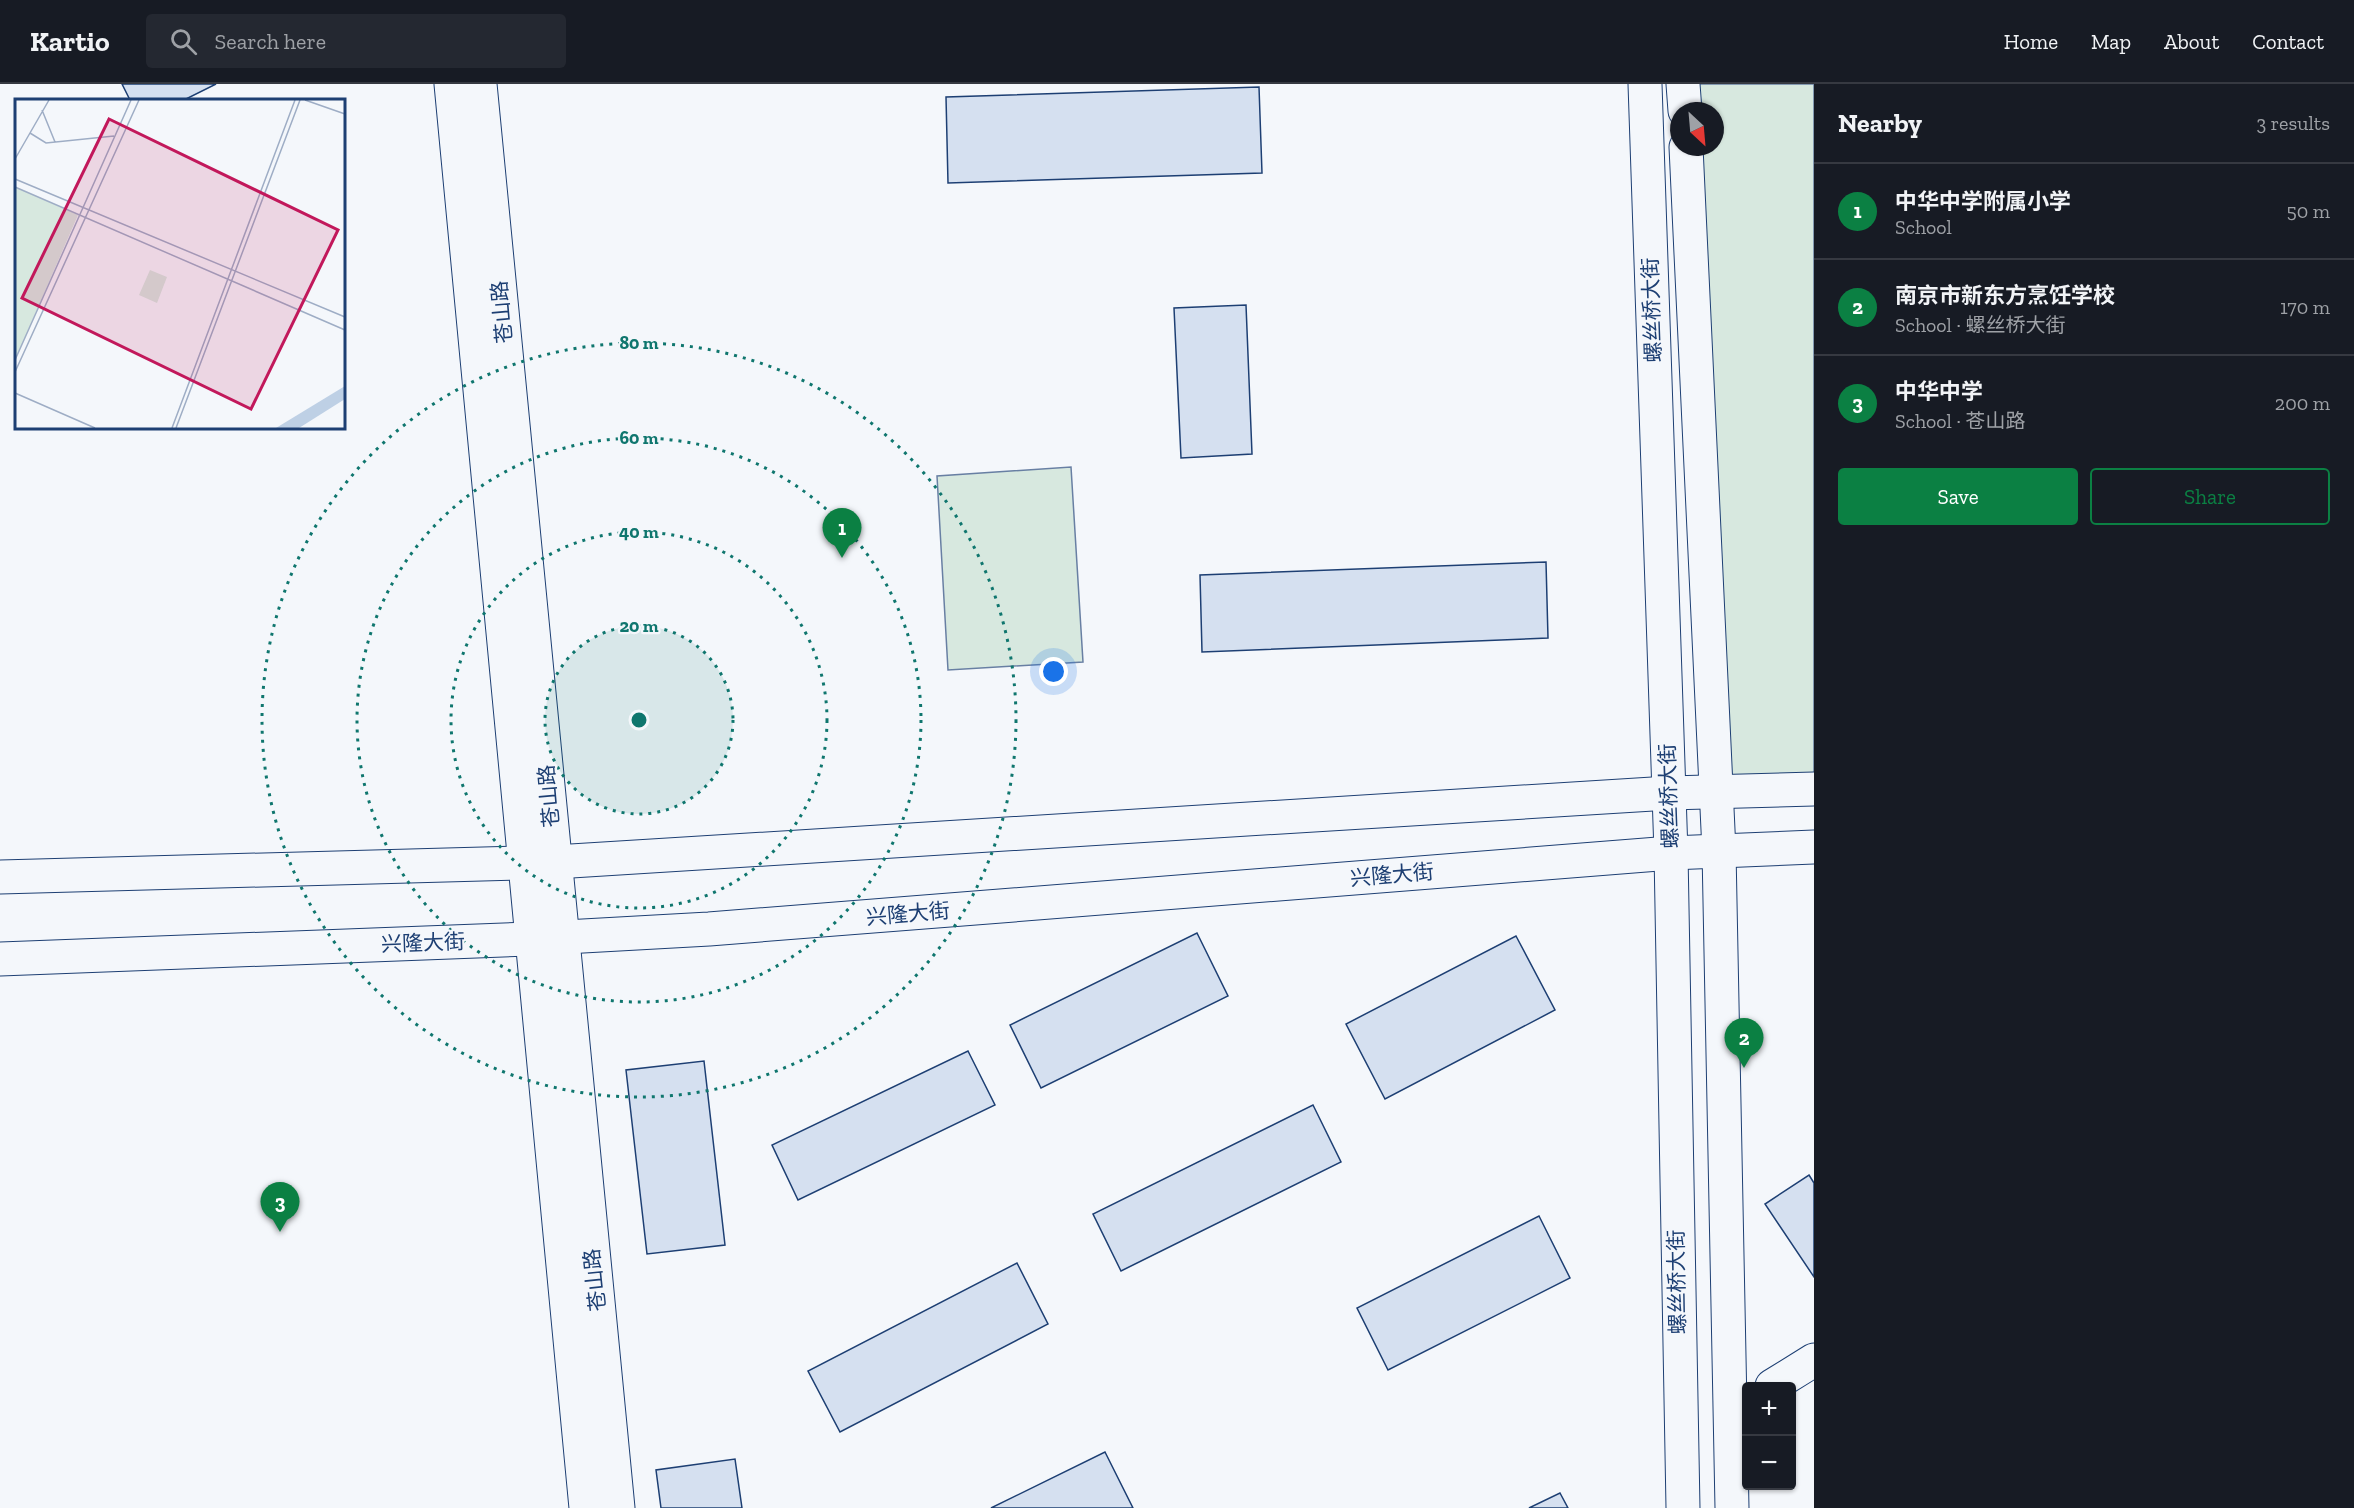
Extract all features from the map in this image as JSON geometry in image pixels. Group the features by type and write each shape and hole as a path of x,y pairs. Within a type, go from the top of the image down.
{"street":[{"name":"苍山路","path":"451,84 540,862"},
{"name":"苍山路","path":"480,84 547,938 586,1508"},
{"name":"螺丝桥大街","path":"1645,84 1671,854 1683,1508"},
{"path":"1683,84 1684,102"},
{"name":"螺丝桥大街","path":"1686,156 1717,792 1739,1408 1732,1508"},
{"path":"0,877 540,862 1669,793 1814,789"},
{"name":"兴隆大街","path":"0,959 547,938 733,928 1671,854 1814,847"},
{"name":"苍山路","path":"547,938 618,1508"},
{"path":"1778,1382 1814,1360"}],"shaded area":[{"path":"1683,84 1814,84 1814,789 1717,792 1686,156 1724,156 1724,102 1684,102"},
{"path":"1071,467 1083,662 948,670 937,476"}],"building":[{"path":"122,84 216,84 186,99 130,99"},
{"path":"1259,87 1262,173 948,183 946,97"},
{"path":"1246,305 1252,454 1181,458 1174,308"},
{"path":"1546,562 1548,638 1202,652 1200,575"},
{"path":"1197,933 1228,996 1041,1088 1010,1025"},
{"path":"1516,936 1555,1010 1385,1099 1346,1024"},
{"path":"968,1051 995,1105 798,1200 772,1145"},
{"path":"704,1061 725,1245 647,1254 626,1070"},
{"path":"1313,1105 1341,1162 1121,1271 1093,1214"},
{"path":"1809,1175 1814,1183 1814,1277 1765,1204"},
{"path":"1539,1216 1570,1278 1388,1370 1357,1308"},
{"path":"1017,1263 1048,1324 840,1432 808,1371"},
{"path":"1105,1452 1133,1508 991,1508"},
{"path":"735,1459 742,1508 661,1508 656,1470"},
{"path":"1560,1493 1568,1508 1529,1508"}],"place":[{"name":"中华中学附属小学","path":"842,558"},
{"name":"南京市新东方烹饪学校","path":"1744,1068"},
{"name":"中华中学","path":"280,1232"}]}
